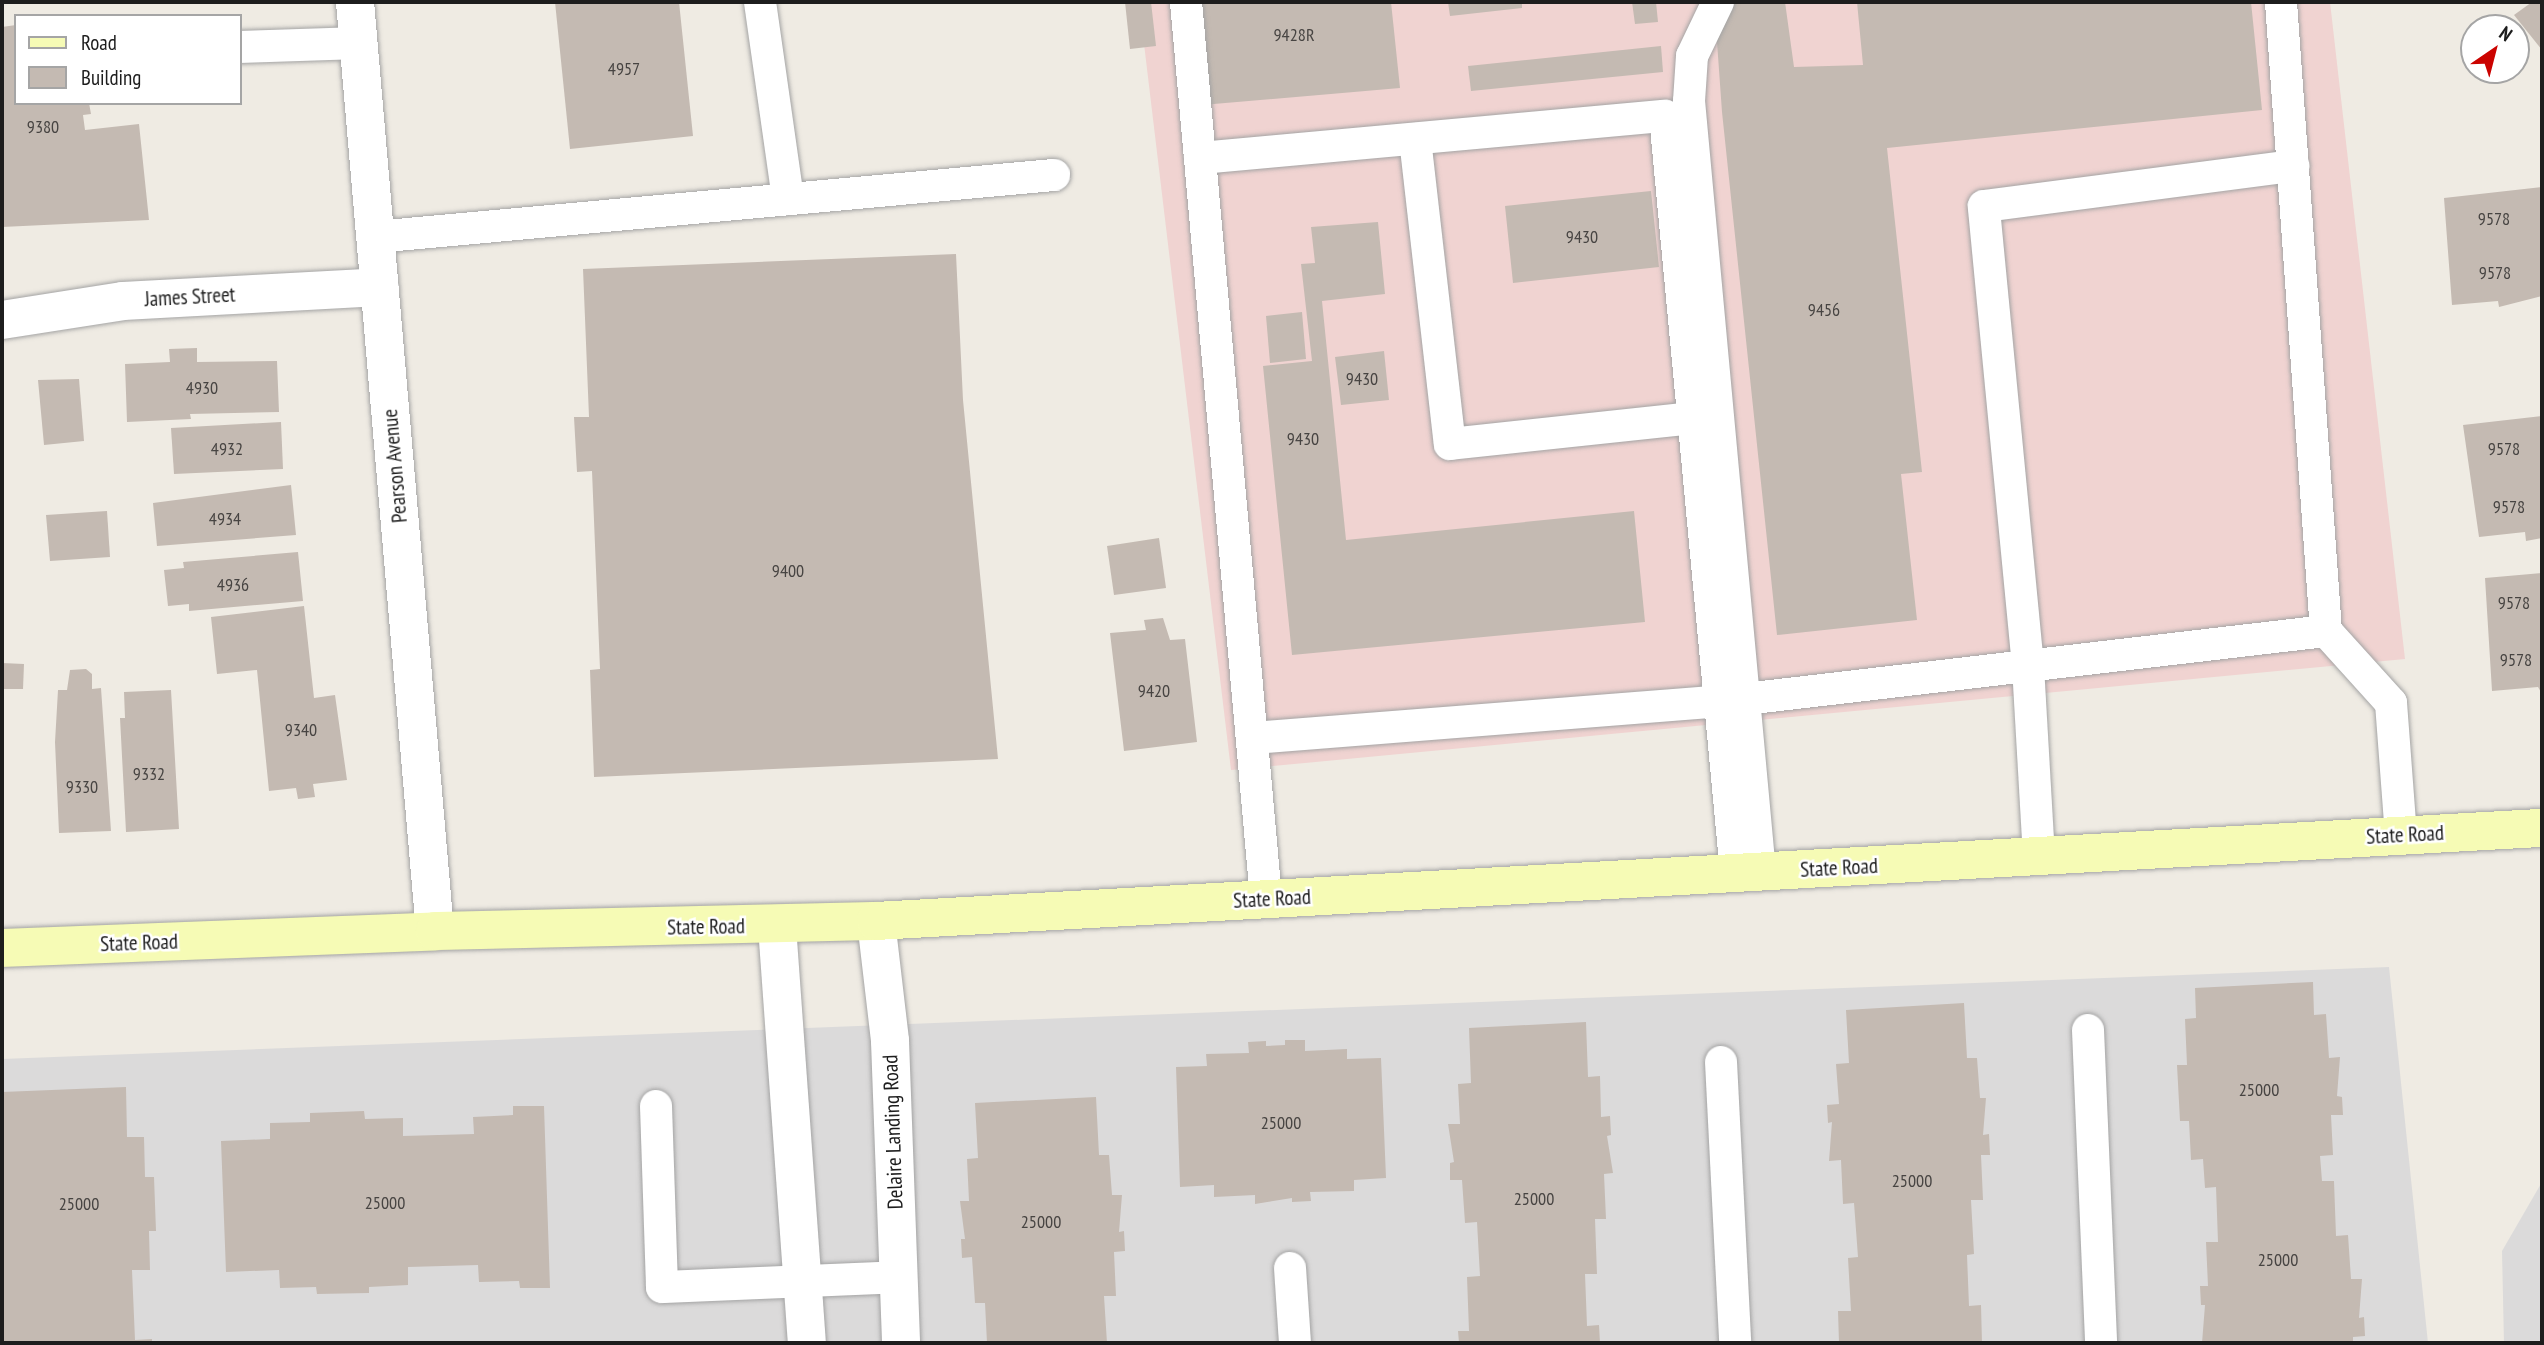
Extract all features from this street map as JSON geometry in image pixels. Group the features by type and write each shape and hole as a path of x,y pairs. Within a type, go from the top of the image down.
{"main road":[{"name":"State Road","path":"2,948 435,931 778,926 2542,828"}],"street":[{"name":"Pearson Avenue","path":"355,2 435,931"},
{"name":"James Street","path":"2,320 123,300 380,287"},
{"name":"Delaire Landing Road","path":"876,921 890,1041 901,1343"},
{"path":"778,926 807,1343"}],"lane":[{"path":"760,2 789,198"},
{"path":"1186,2 1266,900"},
{"path":"1718,2 1692,56 1689,101 1732,700 1748,873"},
{"path":"2281,2 2326,631 2391,703 2401,835"},
{"path":"242,47 359,43"},
{"path":"1200,158 1665,116 1694,418 1732,700"},
{"path":"1415,139 1450,444 1694,418"},
{"path":"2039,856 2028,666 1984,206 2293,166"},
{"path":"375,237 1054,175"},
{"path":"1253,738 1732,700 2326,631"},
{"path":"2088,1030 2101,1343"},
{"path":"1721,1062 1735,1343"},
{"path":"656,1106 662,1287 899,1277"},
{"path":"1290,1268 1295,1343"}],"shaded area":[{"path":"1139,2 2330,2 2405,659 1231,770"},
{"path":"2389,967 2428,1343 2,1343 2,1059"},
{"path":"2542,1182 2542,1343 2504,1343 2502,1251"}],"building":[{"path":"555,2 679,2 693,136 570,149"},
{"path":"1125,2 1151,2 1156,46 1130,49"},
{"path":"1191,2 1391,2 1400,88 1202,105"},
{"path":"1448,2 1522,2 1522,8 1450,16"},
{"path":"1632,2 1656,2 1658,22 1635,24"},
{"path":"1729,2 1785,2 1794,67 1863,65 1857,2 2251,2 2262,110 1887,148 1922,472 1901,474 1917,620 1777,635 1722,112 1715,14"},
{"path":"2532,2 2542,2 2542,50 2530,35 2530,14 2515,14"},
{"path":"14,25 14,105 89,105 91,114 83,115 85,130 139,124 149,220 2,227 2,27"},
{"path":"1661,46 1663,72 1471,91 1468,66"},
{"path":"2542,187 2542,296 2499,307 2498,301 2452,305 2444,198"},
{"path":"1651,191 1659,267 1513,283 1505,206"},
{"path":"1378,222 1385,294 1322,301 1346,540 1634,511 1645,622 1292,655 1263,366 1312,361 1301,264 1315,263 1311,227"},
{"path":"956,254 963,400 998,759 594,777 590,670 600,669 592,471 577,472 574,417 589,417 583,269"},
{"path":"1302,312 1306,359 1270,363 1266,316"},
{"path":"197,348 197,362 277,361 279,412 190,414 191,419 127,422 125,364 170,362 169,349"},
{"path":"1384,351 1389,400 1341,405 1335,357"},
{"path":"79,379 84,441 44,445 38,380"},
{"path":"2542,416 2542,538 2526,541 2525,532 2479,537 2463,425"},
{"path":"281,422 283,469 174,474 171,428"},
{"path":"291,485 296,535 157,546 153,503"},
{"path":"107,511 110,557 50,561 46,515"},
{"path":"1159,538 1166,588 1114,595 1107,546"},
{"path":"298,552 303,601 189,611 189,604 168,606 164,570 184,568 183,562"},
{"path":"2542,573 2542,694 2538,687 2492,691 2485,578"},
{"path":"304,606 314,698 335,695 347,780 313,784 315,797 298,799 296,788 269,791 257,670 217,674 211,617"},
{"path":"1163,618 1170,640 1185,639 1197,742 1124,751 1110,633 1146,630 1144,620"},
{"path":"2,663 24,664 23,689 2,689"},
{"path":"86,669 92,674 92,689 101,688 111,831 59,833 55,742 58,690 67,690 70,670"},
{"path":"171,690 179,829 126,832 120,718 125,718 124,692"},
{"path":"2313,982 2314,1015 2326,1014 2329,1058 2340,1057 2337,1096 2342,1097 2343,1115 2331,1115 2333,1155 2320,1156 2322,1181 2334,1181 2336,1236 2348,1235 2351,1279 2362,1279 2359,1318 2364,1317 2365,1336 2353,1337 2353,1343 2202,1343 2205,1305 2201,1305 2200,1286 2208,1286 2206,1242 2218,1242 2216,1187 2205,1188 2203,1159 2191,1160 2189,1121 2180,1121 2177,1065 2187,1065 2185,1019 2196,1018 2195,988"},
{"path":"1964,1003 1967,1058 1977,1058 1980,1098 1986,1098 1983,1135 1989,1134 1990,1155 1981,1155 1983,1200 1971,1200 1974,1254 1967,1255 1969,1306 1981,1305 1982,1343 1839,1343 1838,1311 1851,1311 1848,1258 1858,1257 1854,1203 1843,1204 1841,1160 1829,1161 1832,1122 1828,1123 1827,1105 1839,1104 1836,1064 1849,1063 1846,1010"},
{"path":"1586,1022 1588,1077 1600,1076 1601,1117 1610,1116 1611,1135 1607,1136 1613,1173 1604,1174 1606,1219 1595,1219 1597,1274 1585,1274 1587,1326 1599,1325 1600,1343 1459,1343 1458,1331 1469,1331 1467,1277 1480,1276 1477,1222 1465,1223 1462,1180 1450,1180 1450,1163 1454,1162 1448,1124 1460,1124 1458,1084 1471,1083 1469,1028"},
{"path":"1285,1040 1305,1040 1305,1051 1347,1049 1347,1059 1381,1058 1386,1178 1354,1180 1354,1191 1310,1192 1311,1201 1292,1202 1292,1198 1255,1204 1255,1195 1214,1197 1214,1185 1180,1187 1176,1067 1207,1066 1206,1054 1249,1053 1248,1042 1266,1041 1266,1046 1285,1045"},
{"path":"126,1087 127,1137 144,1137 145,1177 154,1177 156,1231 149,1231 150,1270 132,1270 135,1340 152,1339 152,1343 3,1343 2,1092"},
{"path":"1096,1097 1099,1155 1109,1155 1112,1195 1122,1195 1119,1232 1124,1231 1125,1251 1114,1252 1116,1296 1104,1296 1107,1343 987,1343 985,1303 975,1303 972,1257 962,1258 961,1239 965,1239 960,1201 969,1201 967,1159 978,1158 975,1103"},
{"path":"513,1106 544,1106 550,1288 520,1288 519,1281 479,1282 478,1265 408,1267 408,1285 369,1287 369,1293 317,1294 316,1287 280,1288 279,1270 226,1272 221,1141 270,1139 270,1123 310,1122 310,1113 364,1111 365,1119 403,1118 403,1136 474,1134 473,1117 513,1115"}]}
